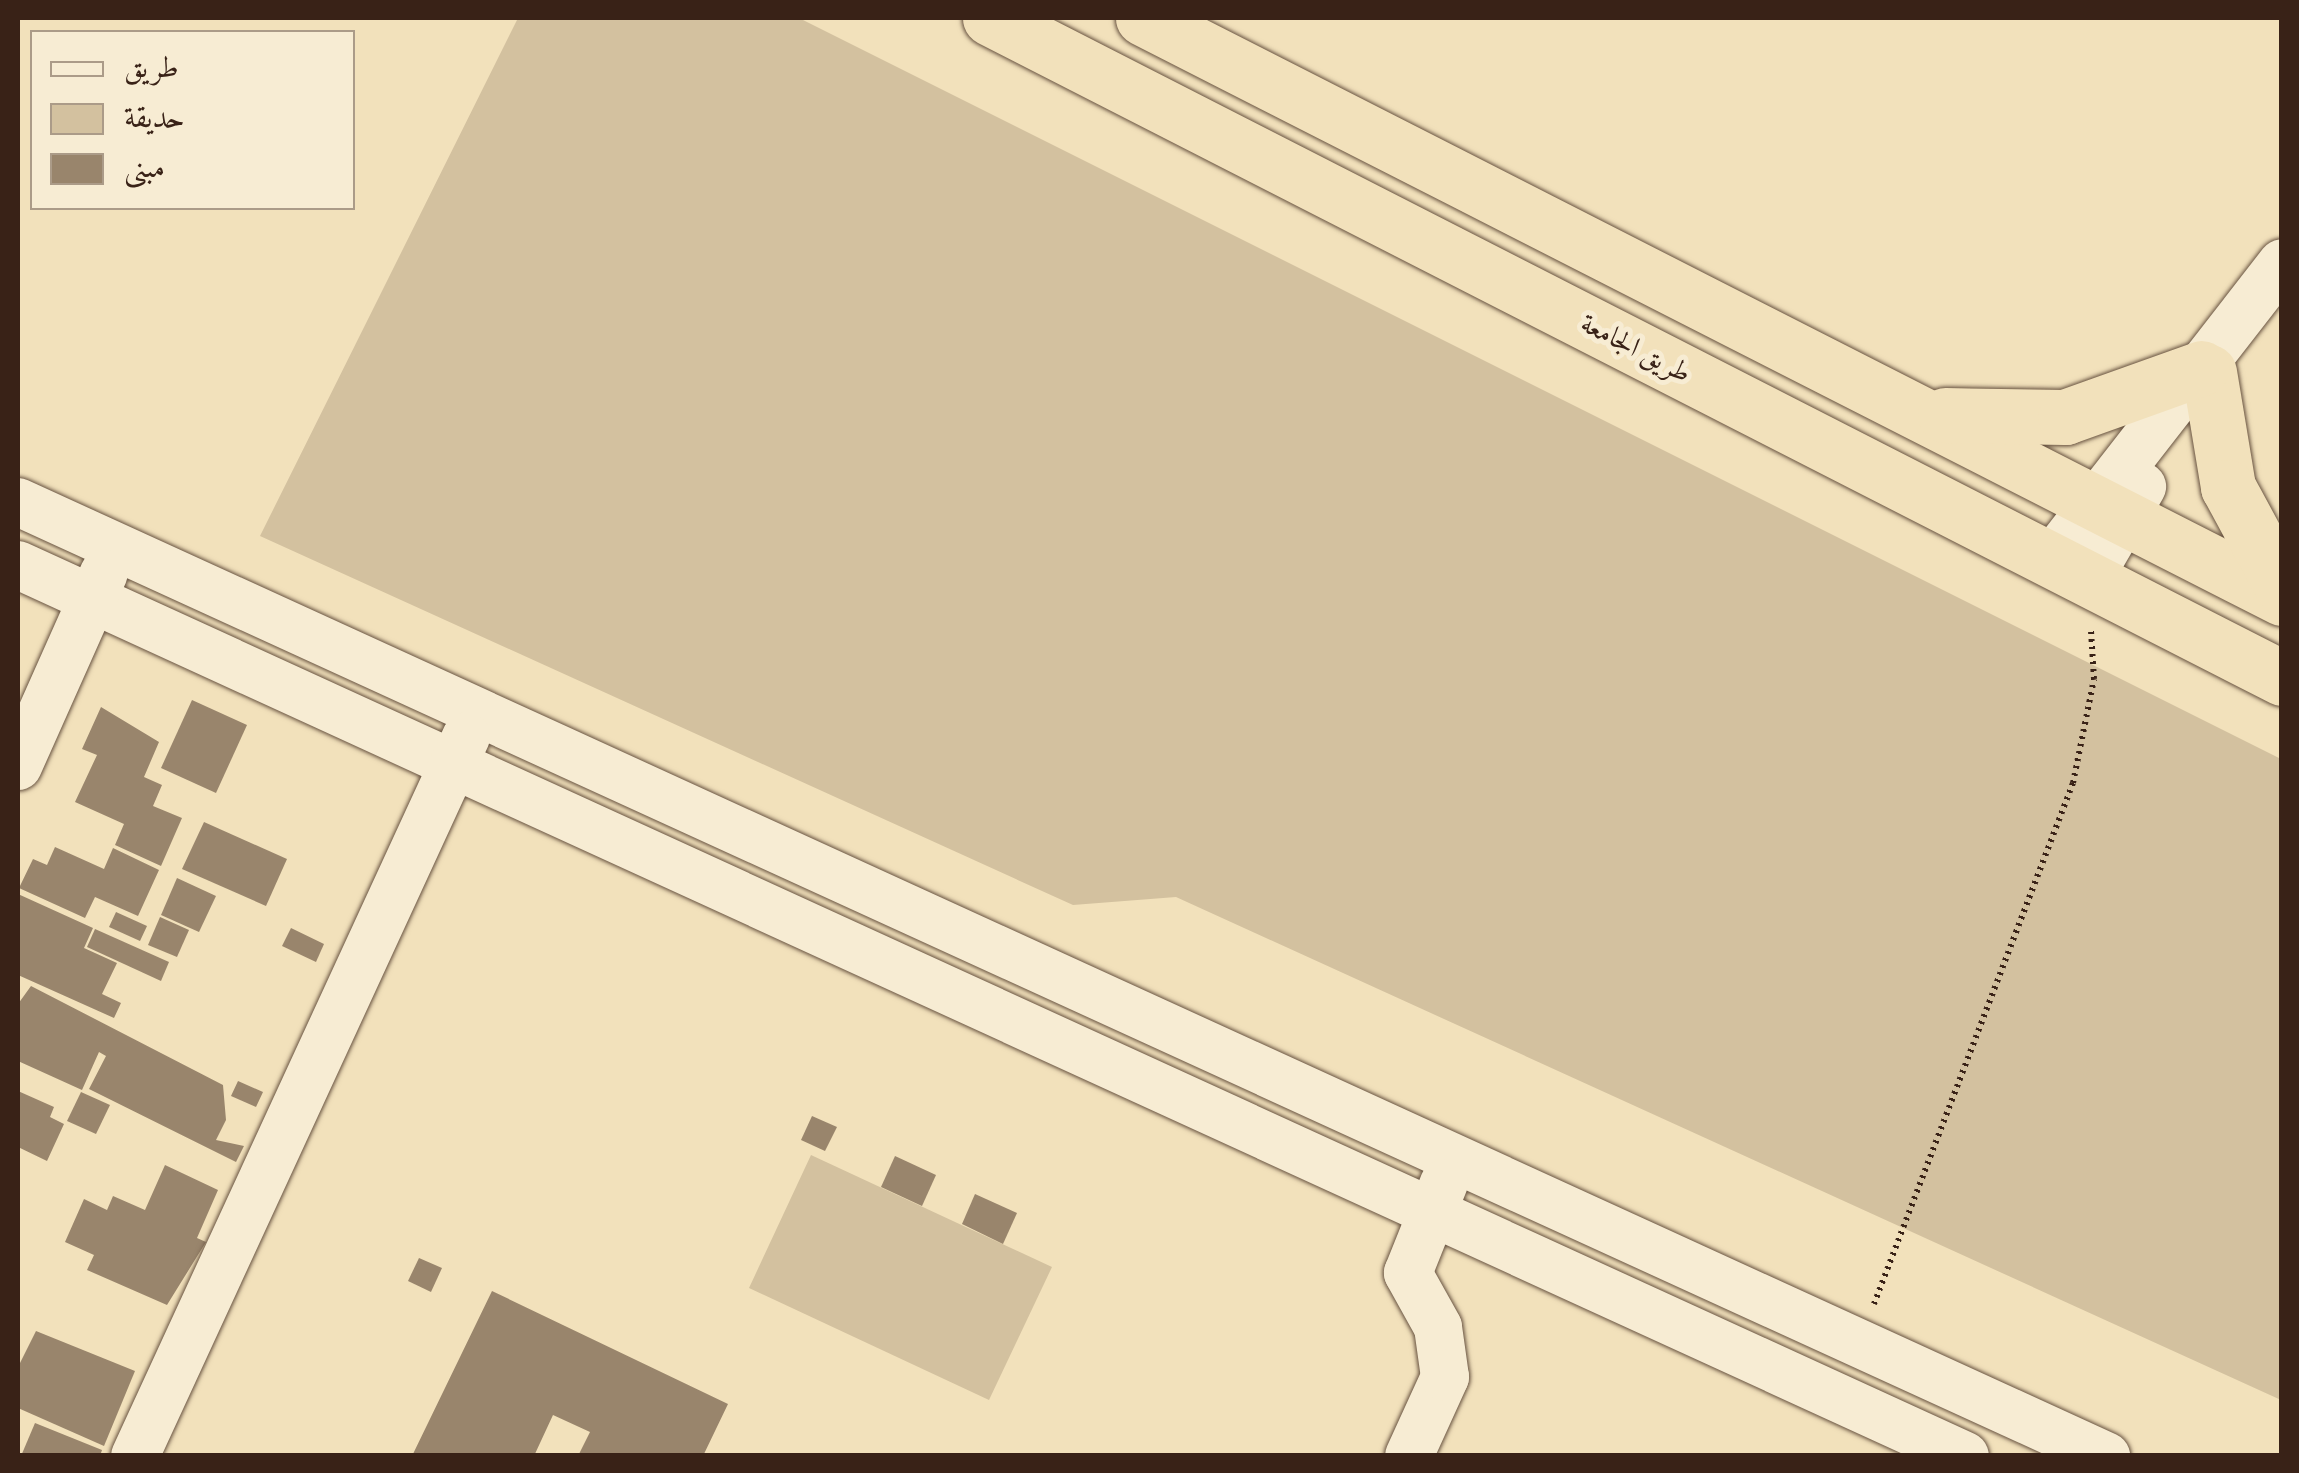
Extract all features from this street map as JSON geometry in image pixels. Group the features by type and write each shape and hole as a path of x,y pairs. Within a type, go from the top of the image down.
{"highway":[{"name":"طريق الجامعة","path":"990,18 2282,678"},
{"path":"1143,18 2282,598"},
{"path":"1920,414 2065,417 2215,356 2228,487 2282,588"}],"street":[{"path":"2070,570 2282,263"},
{"path":"18,502 2106,1456"},
{"path":"18,766 116,547"},
{"path":"18,565 1965,1456"},
{"path":"134,1456 478,712"},
{"path":"1409,1456 1444,1376 1438,1327 1408,1274 1430,1211 1456,1158"}],"path":[{"path":"1858,1342 2073,783 2094,680 2070,570"}],"green space":[{"path":"518,18 799,18 2281,759 2281,1400 1176,897 1073,905 260,536"},
{"path":"811,1155 1052,1267 989,1400 749,1288"}],"building":[{"path":"192,700 247,725 216,793 161,768"},
{"path":"101,707 159,742 144,777 162,785 153,806 182,818 161,866 115,845 124,824 75,802 97,755 82,749"},
{"path":"204,822 287,859 266,906 182,869"},
{"path":"55,847 104,869 113,848 159,870 138,916 95,897 85,918 19,888 33,859 47,865"},
{"path":"177,878 216,896 199,932 161,915"},
{"path":"18,894 93,928 84,948 117,963 102,994 121,1003 114,1018 18,975"},
{"path":"116,912 147,926 140,941 109,927"},
{"path":"160,917 189,930 177,957 148,945"},
{"path":"291,928 324,944 316,962 282,946"},
{"path":"95,929 169,962 161,981 87,947"},
{"path":"31,986 223,1085 226,1120 216,1140 244,1146 236,1162 89,1089 106,1056 99,1052 82,1090 18,1061 18,1004"},
{"path":"238,1081 263,1092 256,1107 231,1096"},
{"path":"18,1091 54,1107 50,1117 64,1124 47,1161 18,1147"},
{"path":"81,1092 110,1105 96,1134 67,1121"},
{"path":"812,1116 837,1127 825,1151 801,1140"},
{"path":"895,1156 936,1175 922,1206 881,1187"},
{"path":"165,1165 218,1190 197,1238 206,1242 167,1305 87,1270 94,1255 65,1242 84,1199 107,1210 113,1196 145,1210"},
{"path":"975,1194 1017,1213 1003,1244 962,1224"},
{"path":"419,1258 442,1268 431,1292 408,1281"},
{"path":"492,1291 728,1404 703,1456 578,1456 590,1432 553,1415 534,1456 412,1456"},
{"path":"36,1331 135,1371 104,1446 18,1408 18,1367"},
{"path":"35,1423 102,1450 100,1456 21,1456"}]}
